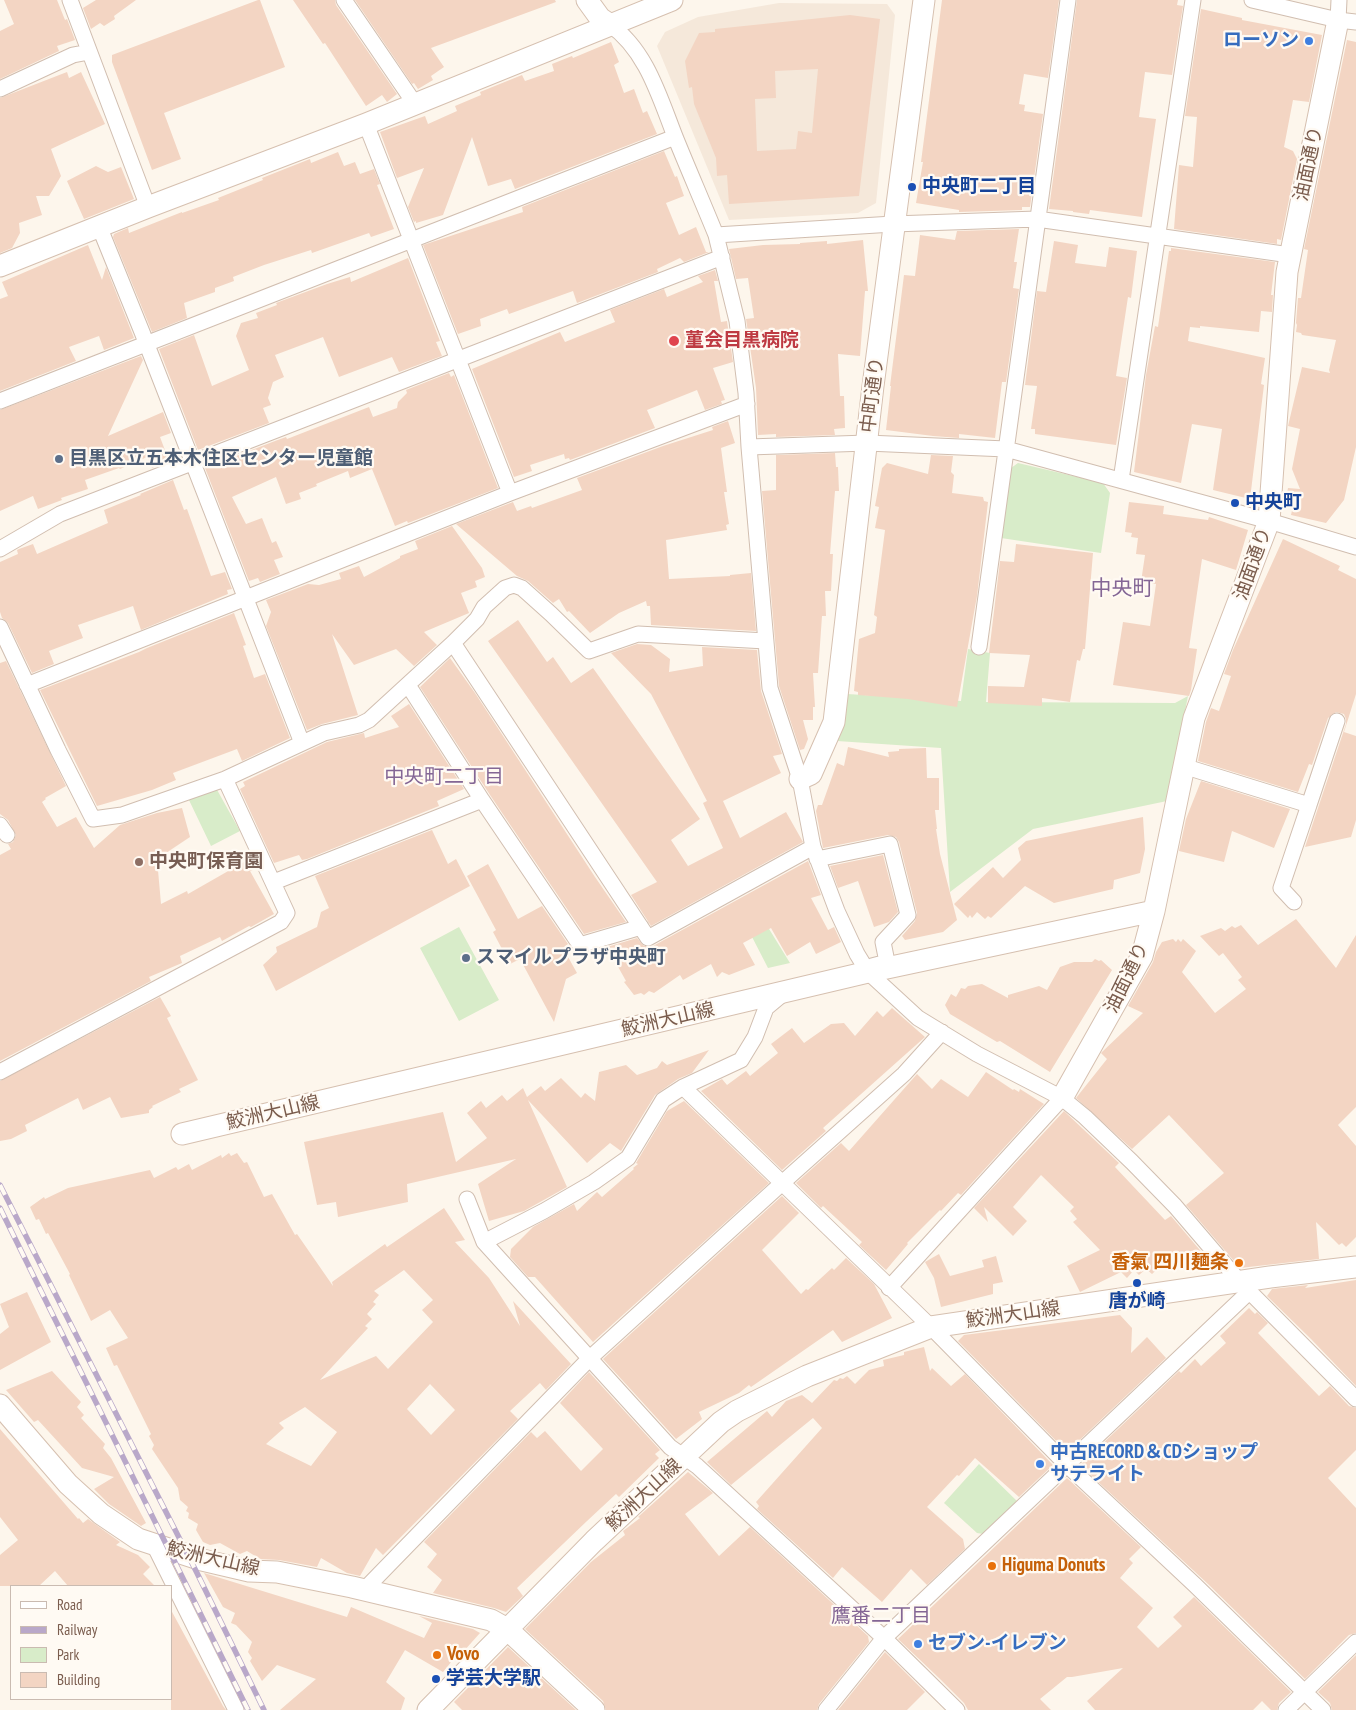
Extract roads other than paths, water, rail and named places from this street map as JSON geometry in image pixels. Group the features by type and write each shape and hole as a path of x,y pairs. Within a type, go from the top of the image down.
{"street":[{"path":"344,0 415,104"},
{"path":"587,0 600,18 631,42 655,86 716,235 737,321 747,404 770,688 800,779 815,853 837,911 867,970 918,1018 977,1054 1062,1098 1085,1117 1175,1206 1245,1286 1356,1399"},
{"path":"0,266 366,124 672,0"},
{"name":"中町通り","path":"800,779 811,774 834,722 893,224 924,0"},
{"path":"979,646 1036,219 1068,0"},
{"path":"1121,480 1193,0"},
{"path":"1252,0 1344,14"},
{"path":"73,1 89,52 148,208"},
{"name":"油面通り","path":"1062,1098 1142,956 1154,911 1194,718 1268,521 1287,272 1344,14"},
{"path":"0,89 74,55 89,52"},
{"path":"366,124 510,493"},
{"path":"0,401 675,137"},
{"path":"716,235 893,224 1036,219 1290,255"},
{"path":"100,226 302,743"},
{"path":"0,549 60,514 722,256"},
{"path":"27,686 510,493 747,404"},
{"path":"749,447 867,443 1006,449 1268,521 1356,548"},
{"path":"0,627 93,819 122,815 226,779 324,733 359,725 369,720 453,643 477,619 484,607 505,588 514,585 522,588 537,601 589,651 638,634 766,641"},
{"path":"453,643 648,938 815,853 890,844 908,915 883,942 887,962 867,970"},
{"path":"408,685 482,800 580,945 641,927"},
{"path":"1294,902 1281,888 1337,721"},
{"path":"1183,766 1309,805"},
{"path":"0,1072 281,922 286,913 274,882 226,779"},
{"path":"274,882 482,800"},
{"name":"鮫洲大山線","path":"182,1134 785,992 867,970 1154,911"},
{"path":"484,1242 561,1202 628,1158 663,1100 683,1087 741,1060 755,1037 766,1008 785,992"},
{"path":"365,1589 590,1358 904,1074 942,1032"},
{"path":"683,1087 888,1288 931,1327 1067,1465 1195,1585 1323,1710"},
{"path":"888,1288 1062,1098"},
{"path":"467,1199 484,1242 670,1447 685,1456 884,1638 957,1710"},
{"name":"鮫洲大山線","path":"0,1405 68,1484 101,1514 138,1539 202,1560 250,1571 277,1572 365,1589 491,1620 507,1629 594,1541 721,1422 736,1411 807,1376 931,1327 1245,1286 1356,1267"},
{"path":"826,1710 884,1638 1067,1465 1245,1286"},
{"path":"158,1546 158,1551 236,1710"},
{"path":"428,1710 507,1629 594,1710"},
{"path":"1286,1710 1356,1642"}],"railway":[{"path":"0,1185 197,1573 264,1710"},
{"path":"0,1208 248,1710"}],"place":[{"name":"ローソン","path":"1309,41"},
{"name":"中央町二丁目","path":"912,187"},
{"name":"菫会目黒病院","path":"674,341"},
{"name":"目黒区立五本木住区センター児童館","path":"59,459"},
{"name":"中央町","path":"1235,503"},
{"name":"中央町保育園","path":"139,862"},
{"name":"スマイルプラザ中央町","path":"466,958"},
{"name":"香氣 四川麺条","path":"1239,1263"},
{"name":"唐が崎","path":"1137,1283"},
{"name":"中古RECORD＆CDショップ サテライト","path":"1040,1464"},
{"name":"Higuma Donuts","path":"992,1566"},
{"name":"セブン-イレブン","path":"918,1644"},
{"name":"Vovo","path":"437,1655"},
{"name":"学芸大学駅","path":"436,1679"}],"district":[{"name":"中央町","path":"1122,589"},
{"name":"中央町二丁目","path":"444,777"},
{"name":"鷹番二丁目","path":"881,1616"}]}
